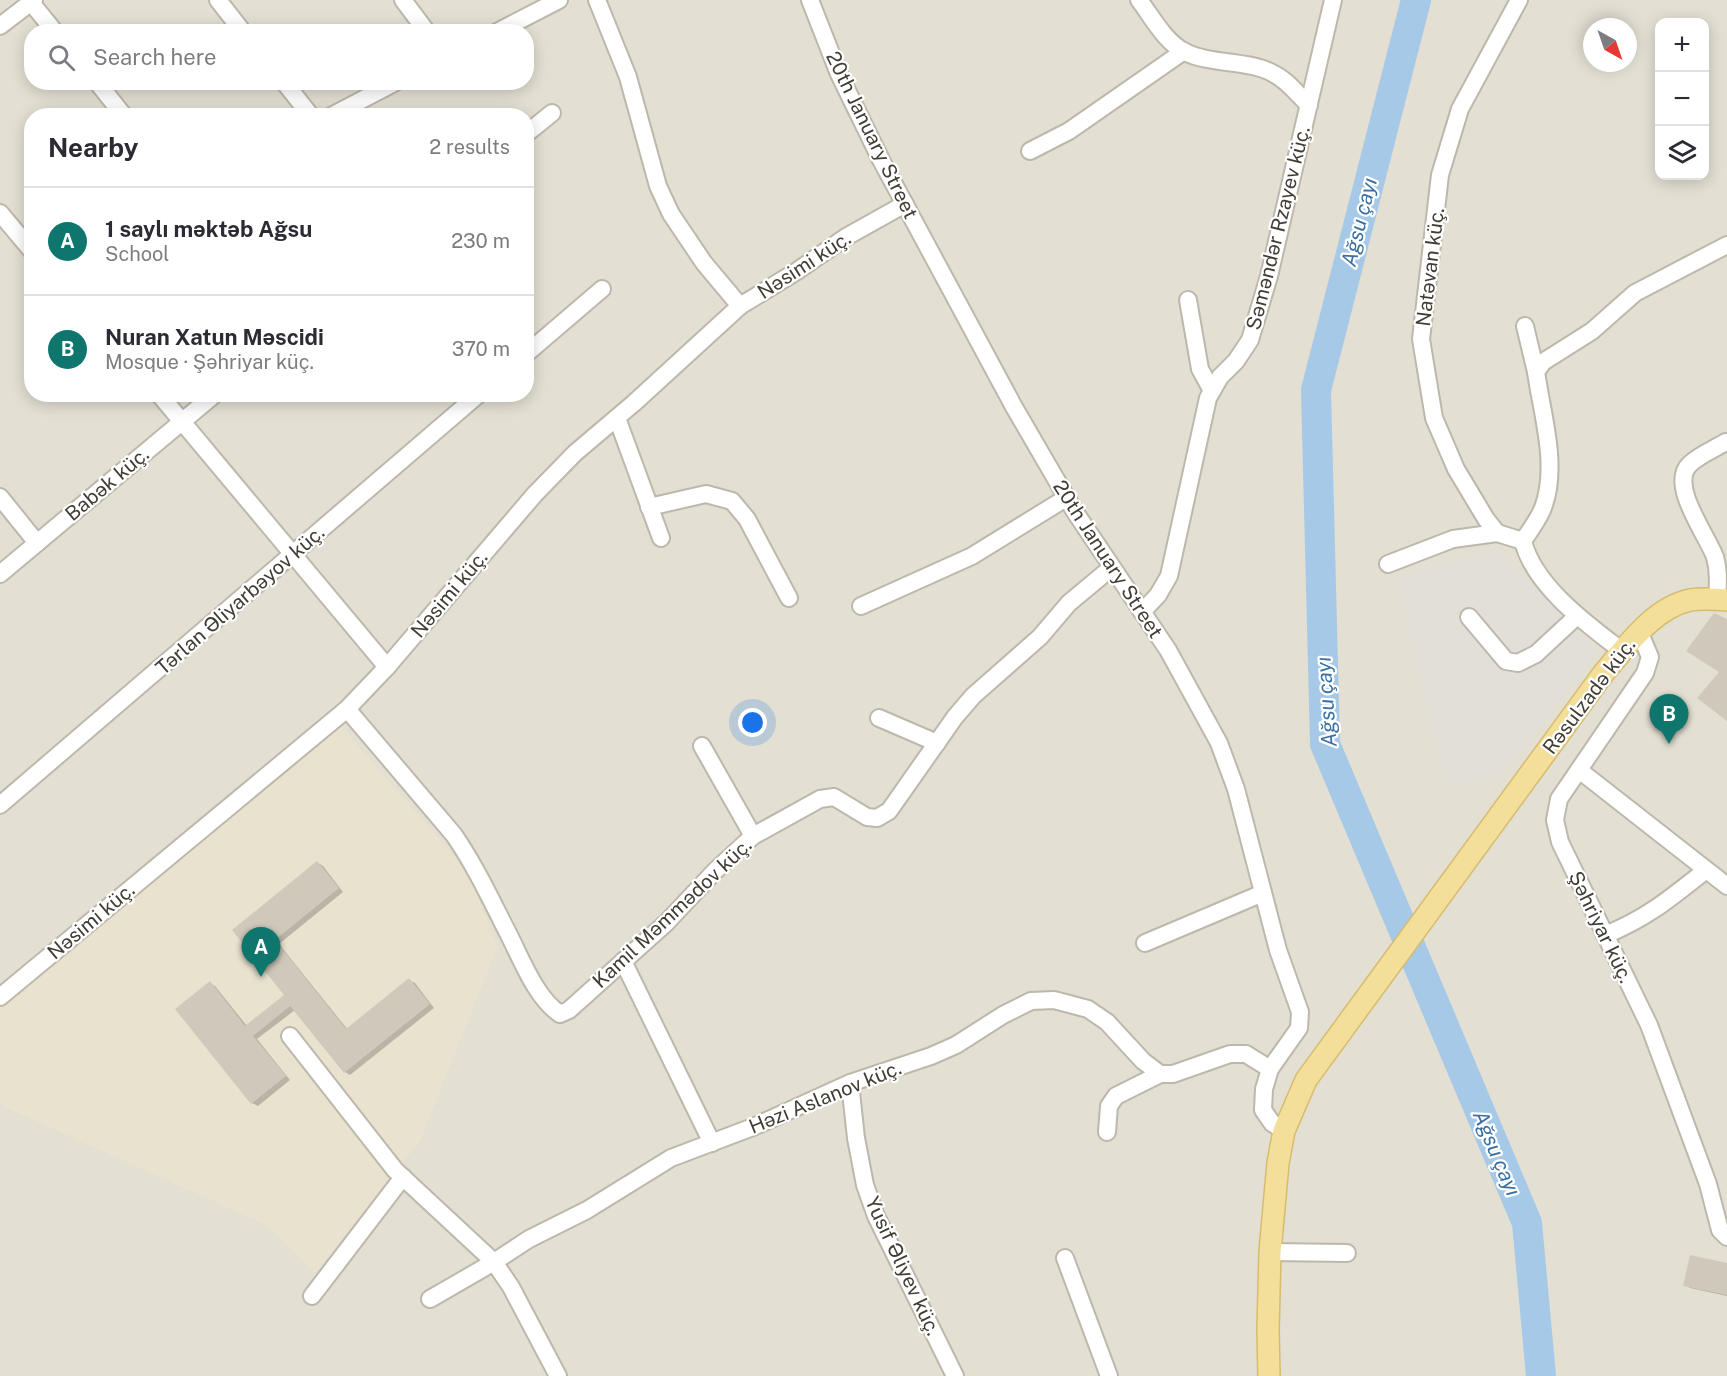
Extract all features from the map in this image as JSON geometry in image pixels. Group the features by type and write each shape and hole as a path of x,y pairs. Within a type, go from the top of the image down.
{"main road":[{"name":"Rəsulzadə küç.","path":"1269,1376 1270,1252 1278,1164 1284,1131 1306,1080 1603,674 1639,631 1662,613 1688,601 1722,599"}],"street":[{"path":"218,0 237,24"},
{"path":"403,0 421,24"},
{"path":"512,24 559,0"},
{"path":"597,0 628,77 658,186 671,214 704,263 740,306"},
{"name":"20th January Street","path":"810,0 839,74 905,204 1014,407 1066,498 1168,650 1219,743 1236,789 1278,950 1300,1012 1299,1028 1270,1069 1264,1089 1263,1110 1272,1123 1284,1131"},
{"path":"1139,0 1166,36 1184,51 1207,59 1253,67 1274,74 1309,105"},
{"name":"Səməndər Rzayev küç.","path":"1142,612 1158,595 1170,576 1211,389 1236,361 1250,340 1269,276 1333,0"},
{"name":"Natəvan küç.","path":"1497,533 1485,519 1456,469 1434,418 1421,339 1440,175 1460,109 1519,0"},
{"path":"0,26 31,1 49,24"},
{"path":"1030,151 1069,131 1184,51"},
{"path":"103,90 118,108"},
{"path":"290,90 305,108"},
{"path":"346,108 381,90"},
{"path":"534,128 552,113"},
{"name":"Nəsimi küç.","path":"0,997 346,710 387,667 535,494 575,453 617,418 740,306 846,237 905,204"},
{"path":"0,213 24,242"},
{"path":"1536,372 1543,362 1592,331 1635,293 1727,245"},
{"path":"534,347 602,289"},
{"path":"1188,300 1200,369 1211,389"},
{"path":"1525,326 1536,372 1548,449 1550,478 1544,507 1523,541 1527,556 1540,575 1577,616 1622,651"},
{"path":"166,402 387,667"},
{"name":"Babək küç.","path":"0,574 206,402"},
{"name":"Tərlan Əliyarbəyov küç.","path":"0,805 470,402"},
{"path":"617,418 661,538"},
{"path":"1722,599 1715,558 1685,495 1682,477 1689,464 1726,442"},
{"path":"649,507 706,494 732,501 747,519 789,598"},
{"path":"0,497 37,543"},
{"path":"861,606 972,556 1066,498"},
{"path":"1388,564 1453,539 1497,533 1523,541"},
{"name":"Kamil Məmmədov küç.","path":"346,710 454,835 469,858 526,969 550,1008 560,1014 569,1010 666,923 715,871 753,836 820,799 834,796 867,817 878,819 889,812 955,717 973,696 1040,637 1069,603 1111,568"},
{"path":"1469,617 1506,661 1518,663 1536,654 1577,616"},
{"name":"Şəhriyar küç.","path":"1639,631 1650,657 1645,673 1559,799 1555,820 1560,842 1649,1025 1708,1184 1720,1230 1727,1237"},
{"path":"879,718 937,743"},
{"path":"702,746 753,836"},
{"path":"1579,770 1727,886"},
{"path":"1605,935 1627,927 1656,910 1706,870"},
{"path":"1145,943 1263,893"},
{"path":"623,962 712,1143"},
{"name":"Həzi Aslanov küç.","path":"430,1299 530,1239 587,1210 671,1158 753,1127 849,1083 931,1056 956,1045 1030,1001 1054,1000 1088,1009 1107,1022 1143,1061 1160,1074"},
{"path":"290,1035 395,1170 494,1262 511,1287 558,1376"},
{"path":"1107,1132 1109,1106 1116,1096 1160,1074 1173,1074 1230,1054 1246,1054 1270,1069"},
{"name":"Yusif Əliyev küç.","path":"849,1083 865,1185 876,1216 955,1376"},
{"path":"312,1296 403,1177"},
{"path":"1270,1252 1347,1253"},
{"path":"1065,1258 1109,1376"}],"shaded area":[{"path":"0,0 1727,0 1727,1376 0,1376"},
{"path":"1496,549 1597,651 1500,778 1447,784 1397,579"},
{"path":"342,727 466,870 498,946 420,1141 315,1273 266,1225 3,1106 0,1102 0,1007"}],"building":[{"path":"1714,613 1727,619 1727,721 1697,698 1719,672 1686,651"},
{"path":"317,861 339,888 275,940 346,1029 409,978 430,1004 344,1073 290,1006 253,1036 286,1076 251,1104 175,1009 210,981 245,1026 284,995 232,930"},
{"path":"1690,1255 1727,1263 1727,1295 1683,1286"}],"waterway":[{"name":"Ağsu çayı","path":"1416,0 1316,390 1325,744 1527,1223 1541,1376"}],"place":[{"name":"Nuran Xatun Məscidi","path":"1669,744"},
{"name":"1 saylı məktəb Ağsu","path":"261,977"}]}
